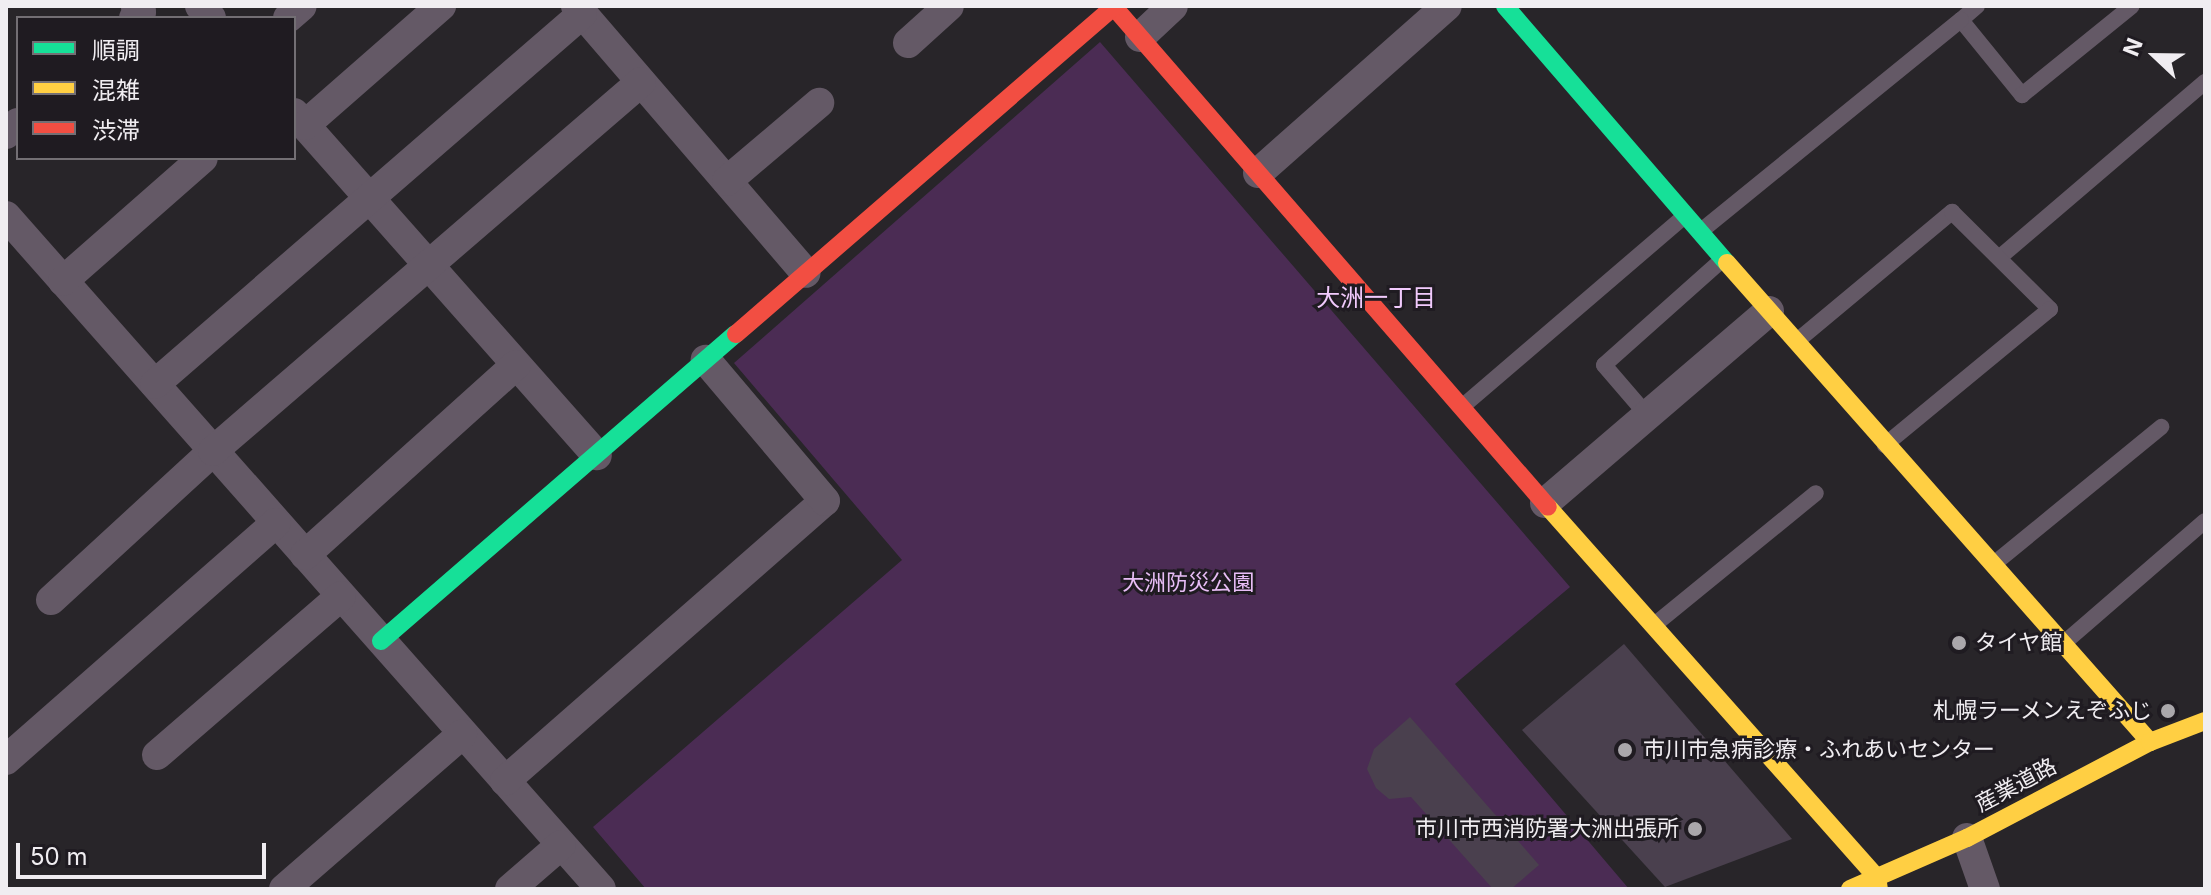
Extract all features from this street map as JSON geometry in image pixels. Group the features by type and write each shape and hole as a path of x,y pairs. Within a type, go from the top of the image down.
{"street":[{"path":"441,6 300,119 597,455"},
{"path":"908,43 949,6"},
{"path":"1140,37 1173,6"},
{"path":"1258,173 1447,6"},
{"path":"1505,6 1885,445 1995,563 2150,742"},
{"path":"381,641 1113,7 1878,883"},
{"path":"155,384 370,198 579,10 806,273"},
{"path":"51,600 213,451 641,82"},
{"path":"727,181 819,103"},
{"path":"63,281 201,160"},
{"path":"6,216 601,889"},
{"path":"1545,503 1769,311"},
{"path":"505,781 825,501 706,360"},
{"path":"305,555 516,365"},
{"path":"6,760 276,523"},
{"path":"157,755 341,596"},
{"name":"産業道路","path":"1849,889 1878,883 2150,742 2205,721"},
{"path":"284,889 462,734"},
{"path":"1967,838 1985,889"},
{"path":"510,889 561,845"}],"lane":[{"path":"1700,232 1977,6"},
{"path":"1961,20 2022,95 2132,6"},
{"path":"2000,257 2205,82"},
{"path":"1796,342 1952,212 2050,309 1885,445"},
{"path":"1461,407 1686,216"},
{"path":"1647,415 1604,365 1723,259"},
{"path":"1995,563 2161,427"},
{"path":"1652,627 1816,493"},
{"path":"2063,644 2205,521"}],"green space":[{"name":"大洲防災公園","path":"1100,42 1570,587 1455,684 1629,889 646,889 593,827 902,560 734,363"}],"building":[{"path":"1624,644 1792,839 1665,887 1522,730"},
{"path":"1410,717 1539,865 1511,889 1493,889 1411,797 1389,799 1376,788 1367,769 1374,749"}],"traffic: fast":[{"path":"1505,6 1727,263"},
{"path":"381,641 736,334"}],"traffic: slow":[{"path":"1727,263 2150,742"},
{"path":"1548,507 1877,877 1879,889"},
{"path":"1850,889 1967,838 2150,742 2205,721"}],"traffic: jam":[{"path":"1113,6 1548,507"},
{"path":"736,334 1114,7"}],"place":[{"name":"タイヤ館","path":"1959,643"},
{"name":"札幌ラーメンえぞふじ","path":"2168,711"},
{"name":"市川市急病診療・ふれあいセンター","path":"1625,750"},
{"name":"市川市西消防署大洲出張所","path":"1695,829"}],"district":[{"name":"大洲一丁目","path":"1376,298"}]}
